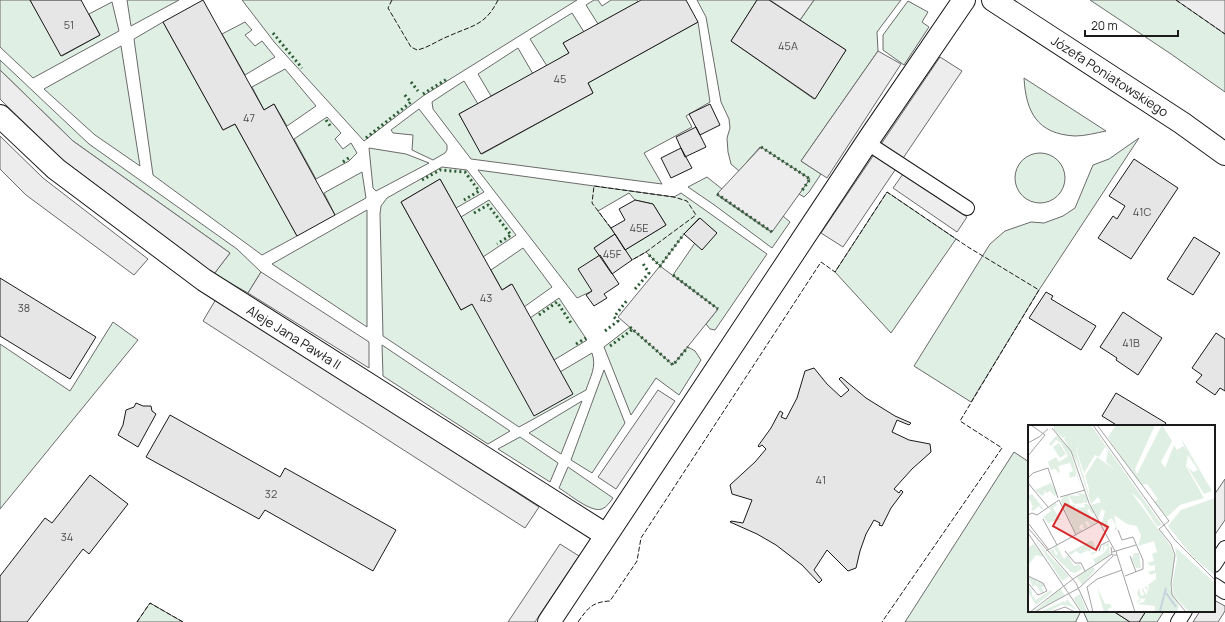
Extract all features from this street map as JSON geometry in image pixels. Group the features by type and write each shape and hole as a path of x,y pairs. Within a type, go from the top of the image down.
{"street":[{"path":"549,622 866,142 964,0"},
{"name":"Józefa Poniatowskiego","path":"993,0 1182,123 1225,154"},
{"name":"Aleje Jana Pawła II","path":"0,116 56,169 204,280 606,535"}],"lane":[{"path":"866,142 967,208"},
{"path":"1215,563 1225,548"},
{"path":"1215,586 1225,592"},
{"path":"1178,622 1184,612"}],"green space":[{"path":"0,0 30,0 62,56 100,35 89,14 112,2 119,31 33,78 0,47"},
{"path":"127,0 179,0 131,26"},
{"path":"242,0 577,0 423,96 364,141 275,43"},
{"path":"594,0 598,0 602,6 611,0 637,0 638,2 598,24 586,5"},
{"path":"697,0 757,0 731,41 814,99 846,50 800,20 814,0 901,0 877,32 878,51 801,161 821,174 804,197 799,194 810,179 760,147 739,171 731,164 727,138 730,128 729,119 721,102 706,17"},
{"path":"1090,0 1177,0 1225,34 1225,92 1171,54"},
{"path":"908,1 928,12 922,22 929,27 904,65 883,50 883,35"},
{"path":"572,13 584,32 563,43 569,53 547,66 530,39"},
{"path":"163,22 223,130 235,124 297,236 262,255 153,175 134,39"},
{"path":"245,22 252,30 245,35 255,46 262,41 275,57 245,75 222,34"},
{"path":"698,22 710,102 686,116 692,127 644,153 662,184 471,159 433,109 432,102 464,81 478,104 459,114 482,154 593,93 588,83"},
{"path":"121,46 140,166 95,135 44,89"},
{"path":"518,48 533,74 491,96 478,74"},
{"path":"0,60 89,144 237,249 261,272 248,293 214,274 230,253 73,141 0,70"},
{"path":"285,69 316,106 287,126 274,104 264,110 252,87"},
{"path":"1024,78 1106,131 1075,136 1051,131 1043,126 1036,119 1027,101"},
{"path":"419,109 447,145 447,150 445,153 433,160 412,150 413,135 393,133 391,130"},
{"path":"327,117 341,133 335,139 343,149 351,143 357,153 349,161 316,179 294,139"},
{"path":"1139,138 1039,290 971,402 914,366 990,244 1005,231 1031,222 1044,223 1063,216 1075,208 1093,165 1109,159"},
{"path":"369,148 406,154 429,163 376,191 373,188"},
{"path":"1035,153 1045,153 1058,160 1065,173 1065,183 1058,196 1045,203 1035,203 1026,199 1019,192 1015,183 1015,173 1019,164 1026,157"},
{"path":"442,167 467,170 484,192 456,208 440,179 401,202 461,310 472,304 560,372 592,353 594,363 586,390 519,427 383,336 381,206 387,198"},
{"path":"478,170 674,197 681,193 767,254 715,330 710,329 706,324 718,309 673,275 695,243 717,233 699,218 684,234 660,266 646,252 632,260 625,250 666,225 653,204 635,200 629,193 598,211 615,234 594,248 600,255 592,291 577,298"},
{"path":"362,172 366,198 335,215 324,193"},
{"path":"707,177 722,189 717,195 771,232 783,216 790,222 772,248 688,187"},
{"path":"887,192 956,239 891,333 835,272"},
{"path":"489,200 516,235 483,257 461,217"},
{"path":"367,210 367,327 272,264"},
{"path":"523,248 552,287 524,307 511,284 502,290 491,270"},
{"path":"559,298 587,340 554,360 530,318"},
{"path":"113,322 138,340 0,509 0,344 70,391"},
{"path":"630,327 673,364 688,347 695,351 701,360 679,395 656,378 631,415 604,347"},
{"path":"382,345 510,431 488,444 383,376"},
{"path":"604,370 625,423 592,473 571,460"},
{"path":"582,401 561,454 529,433"},
{"path":"520,437 558,463 550,482 498,449"},
{"path":"1014,452 1028,461 1028,612 1080,612 1076,622 905,622"},
{"path":"568,467 613,498 607,506 602,509 597,509 586,506 559,488"},
{"path":"150,603 183,622 137,622"},
{"path":"1083,612 1115,612 1130,622 1088,622"},
{"path":"1145,612 1163,612 1157,622 1139,622"}],"shaded area":[{"path":"770,0 814,0 800,20"},
{"path":"1176,0 1225,0 1225,34"},
{"path":"878,51 901,64 827,178 801,161"},
{"path":"940,57 962,71 843,247 821,233"},
{"path":"0,70 73,141 230,253 214,274 59,157 0,99"},
{"path":"0,136 43,178 148,259 134,275 26,195 0,169"},
{"path":"761,147 810,179 772,232 717,194"},
{"path":"903,174 967,217 957,232 893,188"},
{"path":"660,266 718,309 673,365 618,317"},
{"path":"261,272 369,342 369,368 248,293"},
{"path":"216,299 539,507 525,528 203,321"},
{"path":"658,390 675,401 616,489 598,477"},
{"path":"1225,479 1225,520 1215,535 1215,494"},
{"path":"560,544 579,556 535,622 508,622"},
{"path":"1215,601 1225,606 1225,611 1218,622 1193,622 1199,612 1215,612"}],"building":[{"path":"30,0 81,0 100,35 61,56"},
{"path":"203,0 264,110 274,104 335,215 297,236 235,124 223,130 163,22"},
{"path":"641,0 686,0 698,22 588,83 593,93 481,154 459,114 569,53 563,43"},
{"path":"757,0 769,0 846,50 815,99 731,41"},
{"path":"710,104 720,125 700,135 689,114"},
{"path":"696,127 706,147 685,157 676,137"},
{"path":"681,148 692,168 671,178 661,158"},
{"path":"1134,159 1178,188 1131,259 1098,238 1113,216 1117,219 1125,206 1109,196"},
{"path":"440,179 502,290 512,284 573,394 534,416 472,304 461,310 401,202"},
{"path":"635,200 653,204 666,225 625,250 611,228 625,220 619,209"},
{"path":"700,218 717,233 702,250 684,234"},
{"path":"615,234 632,260 612,274 594,248"},
{"path":"1194,237 1220,253 1193,295 1167,279"},
{"path":"600,255 619,284 604,294 607,298 594,306 586,295 592,291 578,269"},
{"path":"0,278 96,337 70,379 0,336"},
{"path":"1046,292 1053,296 1051,299 1096,326 1081,350 1029,318"},
{"path":"1123,312 1162,338 1138,375 1116,360 1117,358 1100,347"},
{"path":"1216,333 1225,339 1225,391 1220,388 1215,395 1196,382 1202,375 1192,368"},
{"path":"814,368 827,384 841,397 849,390 839,379 841,377 866,398 895,416 911,423 909,425 897,420 892,432 909,440 930,444 931,452 912,469 894,489 899,493 901,490 903,492 891,508 882,526 874,520 866,534 856,568 848,571 827,550 814,570 822,580 819,583 802,565 776,545 757,534 730,522 743,523 752,500 732,494 730,485 755,462 766,449 762,445 759,447 758,446 771,428 780,411 783,413 781,417 786,419 797,398 805,371"},
{"path":"1116,393 1166,423 1165,425 1116,425 1102,416"},
{"path":"136,403 143,406 151,406 152,411 156,414 138,447 118,435 123,425 126,410 134,407"},
{"path":"170,415 280,477 285,468 396,530 373,571 265,510 259,519 146,457"},
{"path":"90,475 128,504 89,554 83,549 27,622 0,622 0,576 45,518 52,523"},
{"path":"1115,612 1145,612 1139,622 1130,622"}],"hedge":[{"path":"273,33 302,68"},
{"path":"423,94 447,79"},
{"path":"411,82 418,91"},
{"path":"366,138 411,102 403,93"},
{"path":"326,120 331,127"},
{"path":"761,147 810,179 801,192"},
{"path":"343,162 350,157"},
{"path":"422,180 440,170 465,172 479,191 464,200"},
{"path":"717,194 772,232"},
{"path":"474,213 488,205 511,235 497,244"},
{"path":"649,255 660,266 684,234"},
{"path":"635,289 649,273 642,262"},
{"path":"673,275 718,309"},
{"path":"605,331 618,321 614,317 628,299"},
{"path":"539,315 557,302 571,323"},
{"path":"630,327 673,365 688,347"},
{"path":"610,346 633,329"},
{"path":"576,344 586,338"}],"fence":[{"path":"392,0 388,8 411,47 417,50 425,48 478,24 488,15 498,0"},
{"path":"1176,0 1225,34"},
{"path":"611,228 592,203 594,186 674,197 687,201 696,215 646,252 632,260"},
{"path":"578,622 595,604 610,601 637,561 641,538 821,262 835,272 887,192 968,247 1039,290 960,421 1002,448 882,622"},
{"path":"137,622 150,603 183,622"}]}
